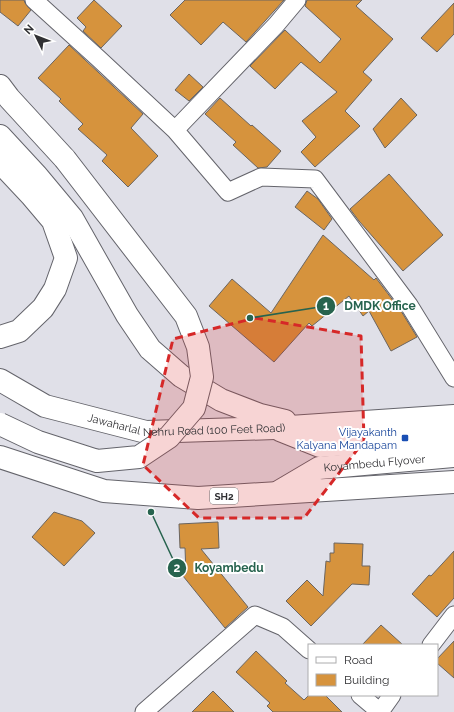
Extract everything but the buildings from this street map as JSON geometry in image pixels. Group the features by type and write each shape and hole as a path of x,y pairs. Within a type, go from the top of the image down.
{"main road":[{"path":"0,86 9,98 65,159 186,316 198,347 202,377 194,408 169,437 139,457 97,461 38,442 0,424"},
{"path":"0,136 37,176 72,218 127,315 150,348 181,376 221,400 260,415 301,426"},
{"path":"0,162 31,195 53,222 66,258 55,289 43,308 19,331 0,337"},
{"name":"Jawaharlal Nehru Road (100 Feet Road)","path":"0,380 45,406 146,432 275,428 454,416"},
{"name":"Koyambedu Flyover","path":"275,428 320,446 454,436"},
{"name":"Koyambedu Flyover","path":"277,493 319,468 454,456"},
{"name":"SH2","path":"0,457 104,491 198,498 454,482"}],"street":[{"path":"34,0 175,130 228,192 261,177 316,179 408,305 454,378"},
{"path":"175,130 276,25 297,0"},
{"path":"432,644 454,614"},
{"path":"144,712 255,616 283,626 308,649"},
{"path":"361,696 380,712 391,696"}],"highlighted area":[{"path":"255,318 361,336 364,441 304,518 199,518 143,465 173,339"}],"place":[{"name":"DMDK Office","path":"250,318"},
{"name":"Vijayakanth Kalyana Mandapam","path":"405,438"},
{"name":"Koyambedu","path":"151,512"}]}
